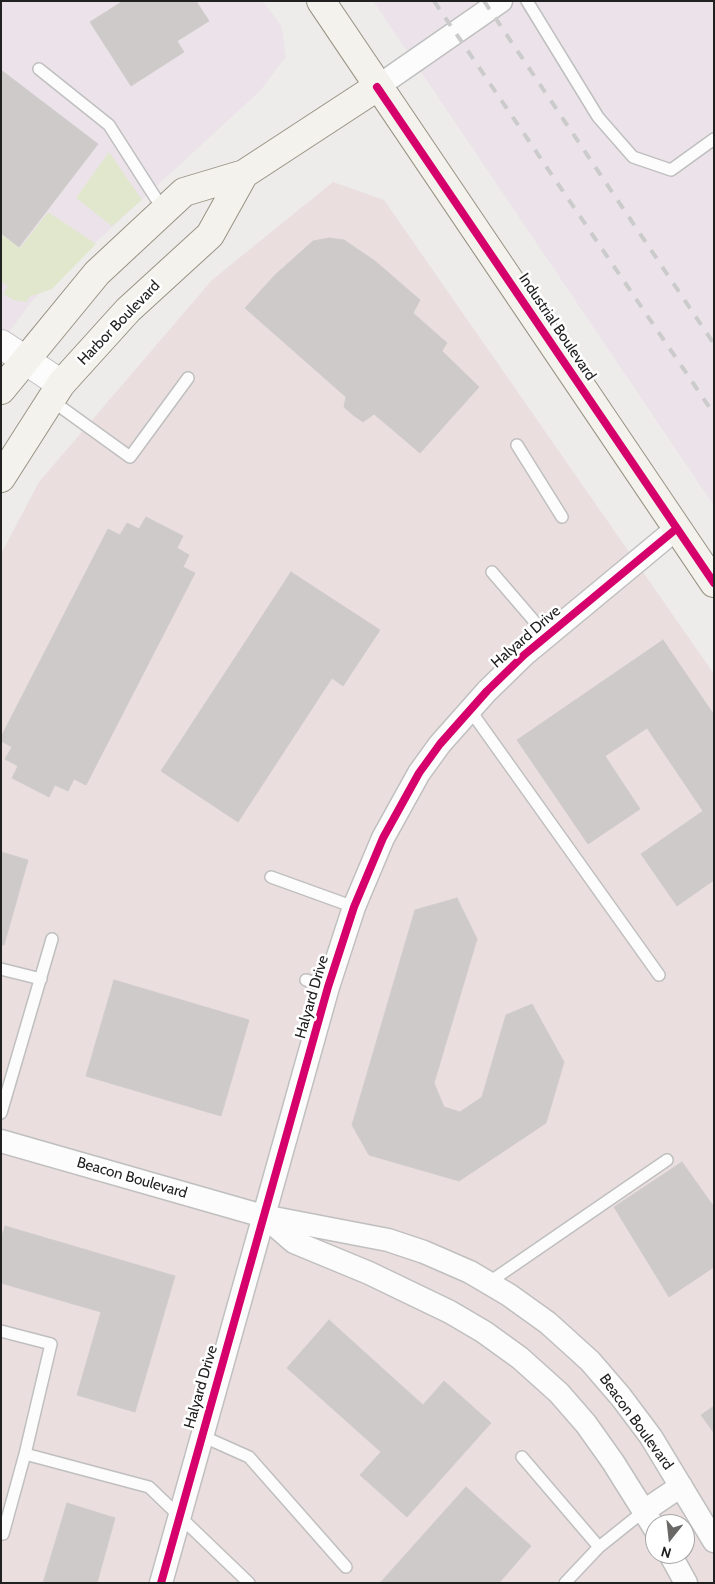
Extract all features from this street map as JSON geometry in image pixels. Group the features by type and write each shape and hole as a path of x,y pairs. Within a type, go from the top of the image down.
{"main road":[{"name":"Industrial Boulevard","path":"321,1 377,87 714,583"},
{"name":"Harbor Boulevard","path":"1,390 97,273 184,192 244,174 377,87"},
{"name":"Harbor Boulevard","path":"1,478 56,392 128,310 210,235 244,174"}],"street":[{"name":"Harbor Boulevard","path":"377,87 502,1"},
{"path":"1,344 23,361 56,392"},
{"name":"Halyard Drive","path":"161,1583 328,987 354,907 383,838 419,773 440,744 470,710 524,655 676,529"},
{"name":"Beacon Boulevard","path":"1,1141 264,1216 388,1240 424,1252 470,1272 548,1323 590,1362 621,1396 651,1438 714,1540"},
{"name":"Beacon Boulevard","path":"264,1216 294,1242 369,1273 424,1299 484,1332 520,1358 559,1393 586,1424 645,1514"},
{"path":"655,1514 681,1486"},
{"path":"676,1564 686,1583"}],"lane":[{"path":"527,1 598,117 633,157 671,170 714,139"},
{"path":"39,69 110,126 164,211"},
{"path":"56,392 130,458 188,378"},
{"path":"518,445 562,517"},
{"path":"492,572 547,636"},
{"path":"470,710 659,975"},
{"path":"271,876 354,907"},
{"path":"1,1113 52,939"},
{"path":"1,968 41,980"},
{"path":"306,980 328,987"},
{"path":"488,1283 667,1160"},
{"path":"1,1331 51,1344 25,1454 3,1534 1,1534"},
{"path":"202,1436 249,1457 346,1567"},
{"path":"25,1454 149,1487 179,1518 249,1583"},
{"path":"522,1457 599,1547"},
{"path":"565,1583 599,1547 645,1522"}],"shaded area":[{"path":"1,1 263,1 282,27 286,57 260,91 32,301 1,343"},
{"path":"373,1 714,1 714,506"},
{"path":"333,182 384,200 714,674 714,1583 1,1583 1,554 39,482 212,280"}],"green space":[{"path":"109,152 142,200 112,226 76,198"},
{"path":"48,212 96,244 52,289 29,297 27,302 14,300 3,294 8,286 1,281 1,234 20,248"}],"building":[{"path":"123,1 196,1 209,21 177,41 184,52 131,86 90,22"},
{"path":"1,70 98,144 19,247 1,233"},
{"path":"329,238 344,240 375,261 420,300 413,313 447,343 442,351 479,387 420,453 374,414 363,422 353,415 344,407 346,397 245,308 275,275 313,241"},
{"path":"146,517 183,536 177,548 189,555 183,567 195,573 86,785 74,779 68,791 55,785 49,797 12,778 18,766 5,759 12,747 1,741 1,737 108,529 120,535 127,523 139,529"},
{"path":"291,572 380,630 343,686 332,678 238,822 161,771"},
{"path":"663,640 714,715 714,880 677,906 641,854 703,811 647,728 605,756 640,809 588,844 517,740"},
{"path":"1,852 28,860 4,945 1,945"},
{"path":"457,898 477,939 434,1083 444,1107 460,1112 482,1097 506,1015 532,1004 564,1062 546,1123 459,1181 369,1155 352,1125 415,910"},
{"path":"114,980 249,1020 221,1116 86,1076"},
{"path":"682,1162 714,1207 714,1267 669,1297 614,1207"},
{"path":"5,1226 175,1276 135,1412 77,1395 101,1312 1,1283 1,1239"},
{"path":"329,1320 423,1405 444,1381 491,1423 407,1517 360,1475 381,1452 287,1368"},
{"path":"714,1406 714,1433 701,1415"},
{"path":"466,1487 531,1546 499,1583 380,1583"},
{"path":"67,1503 115,1518 97,1583 43,1583"}],"railway":[{"path":"434,1 714,414"},
{"path":"484,1 714,344"}],"cycle path":[{"path":"377,87 714,583"},
{"path":"161,1583 328,987 354,907 383,838 419,773 440,744 487,691 524,655 676,529"}]}
